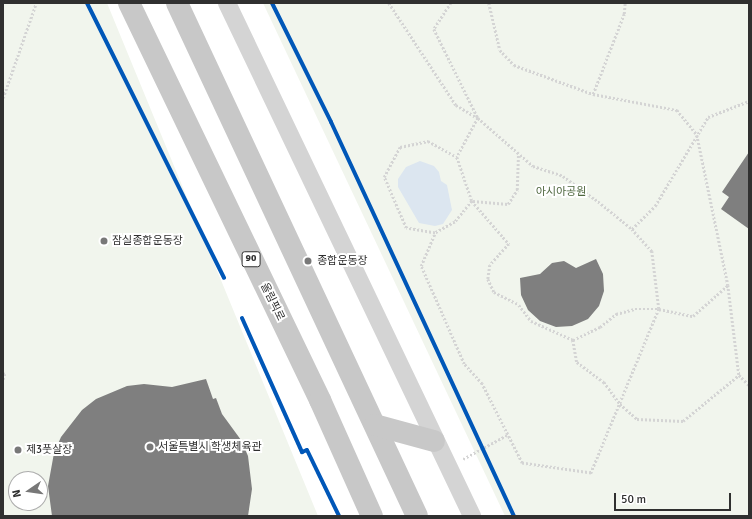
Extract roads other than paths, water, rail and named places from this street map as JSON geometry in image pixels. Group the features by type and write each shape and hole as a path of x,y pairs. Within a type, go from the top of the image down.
{"main road":[{"name":"올림픽로","path":"129,3 320,400 372,516"},
{"path":"177,3 417,516"},
{"path":"375,425 434,441"}],"street":[{"path":"227,3 434,441 450,467 472,516"}],"place":[{"name":"잠실종합운동장","path":"104,241"},
{"name":"종합운동장","path":"308,261"},
{"name":"서울특별시 학생체육관","path":"150,447"},
{"name":"제3풋살장","path":"18,450"}],"park label":[{"name":"아시아공원","path":"561,192"}]}
